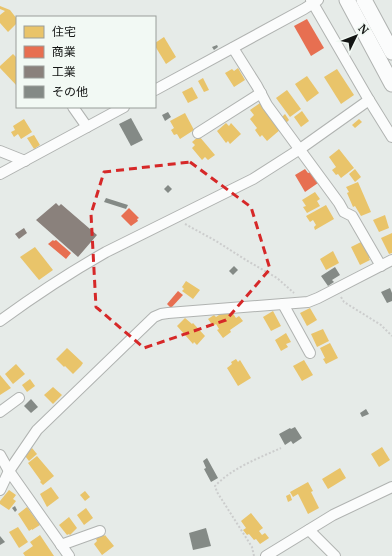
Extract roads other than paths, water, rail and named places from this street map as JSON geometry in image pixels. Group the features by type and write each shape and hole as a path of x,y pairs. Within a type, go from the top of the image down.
{"highway":[{"path":"347,0 392,84"},
{"path":"364,0 392,52"}],"street":[{"path":"156,89 304,9 314,1 369,100 392,137"},
{"path":"233,48 261,93 267,106 300,149 344,212 352,216 381,266"},
{"path":"198,133 261,93"},
{"path":"0,322 67,274 106,252 253,179 300,149 369,100"},
{"path":"74,108 87,127"},
{"path":"0,174 122,108"},
{"path":"0,150 25,161"},
{"path":"0,490 9,471 43,423 154,317 168,313 299,303 318,298 392,260"},
{"path":"283,304 310,353"},
{"path":"0,412 19,398"},
{"path":"0,455 9,471 69,556"},
{"path":"266,556 333,515 392,487"},
{"path":"309,530 335,556"},
{"path":"61,545 100,531"}]}
